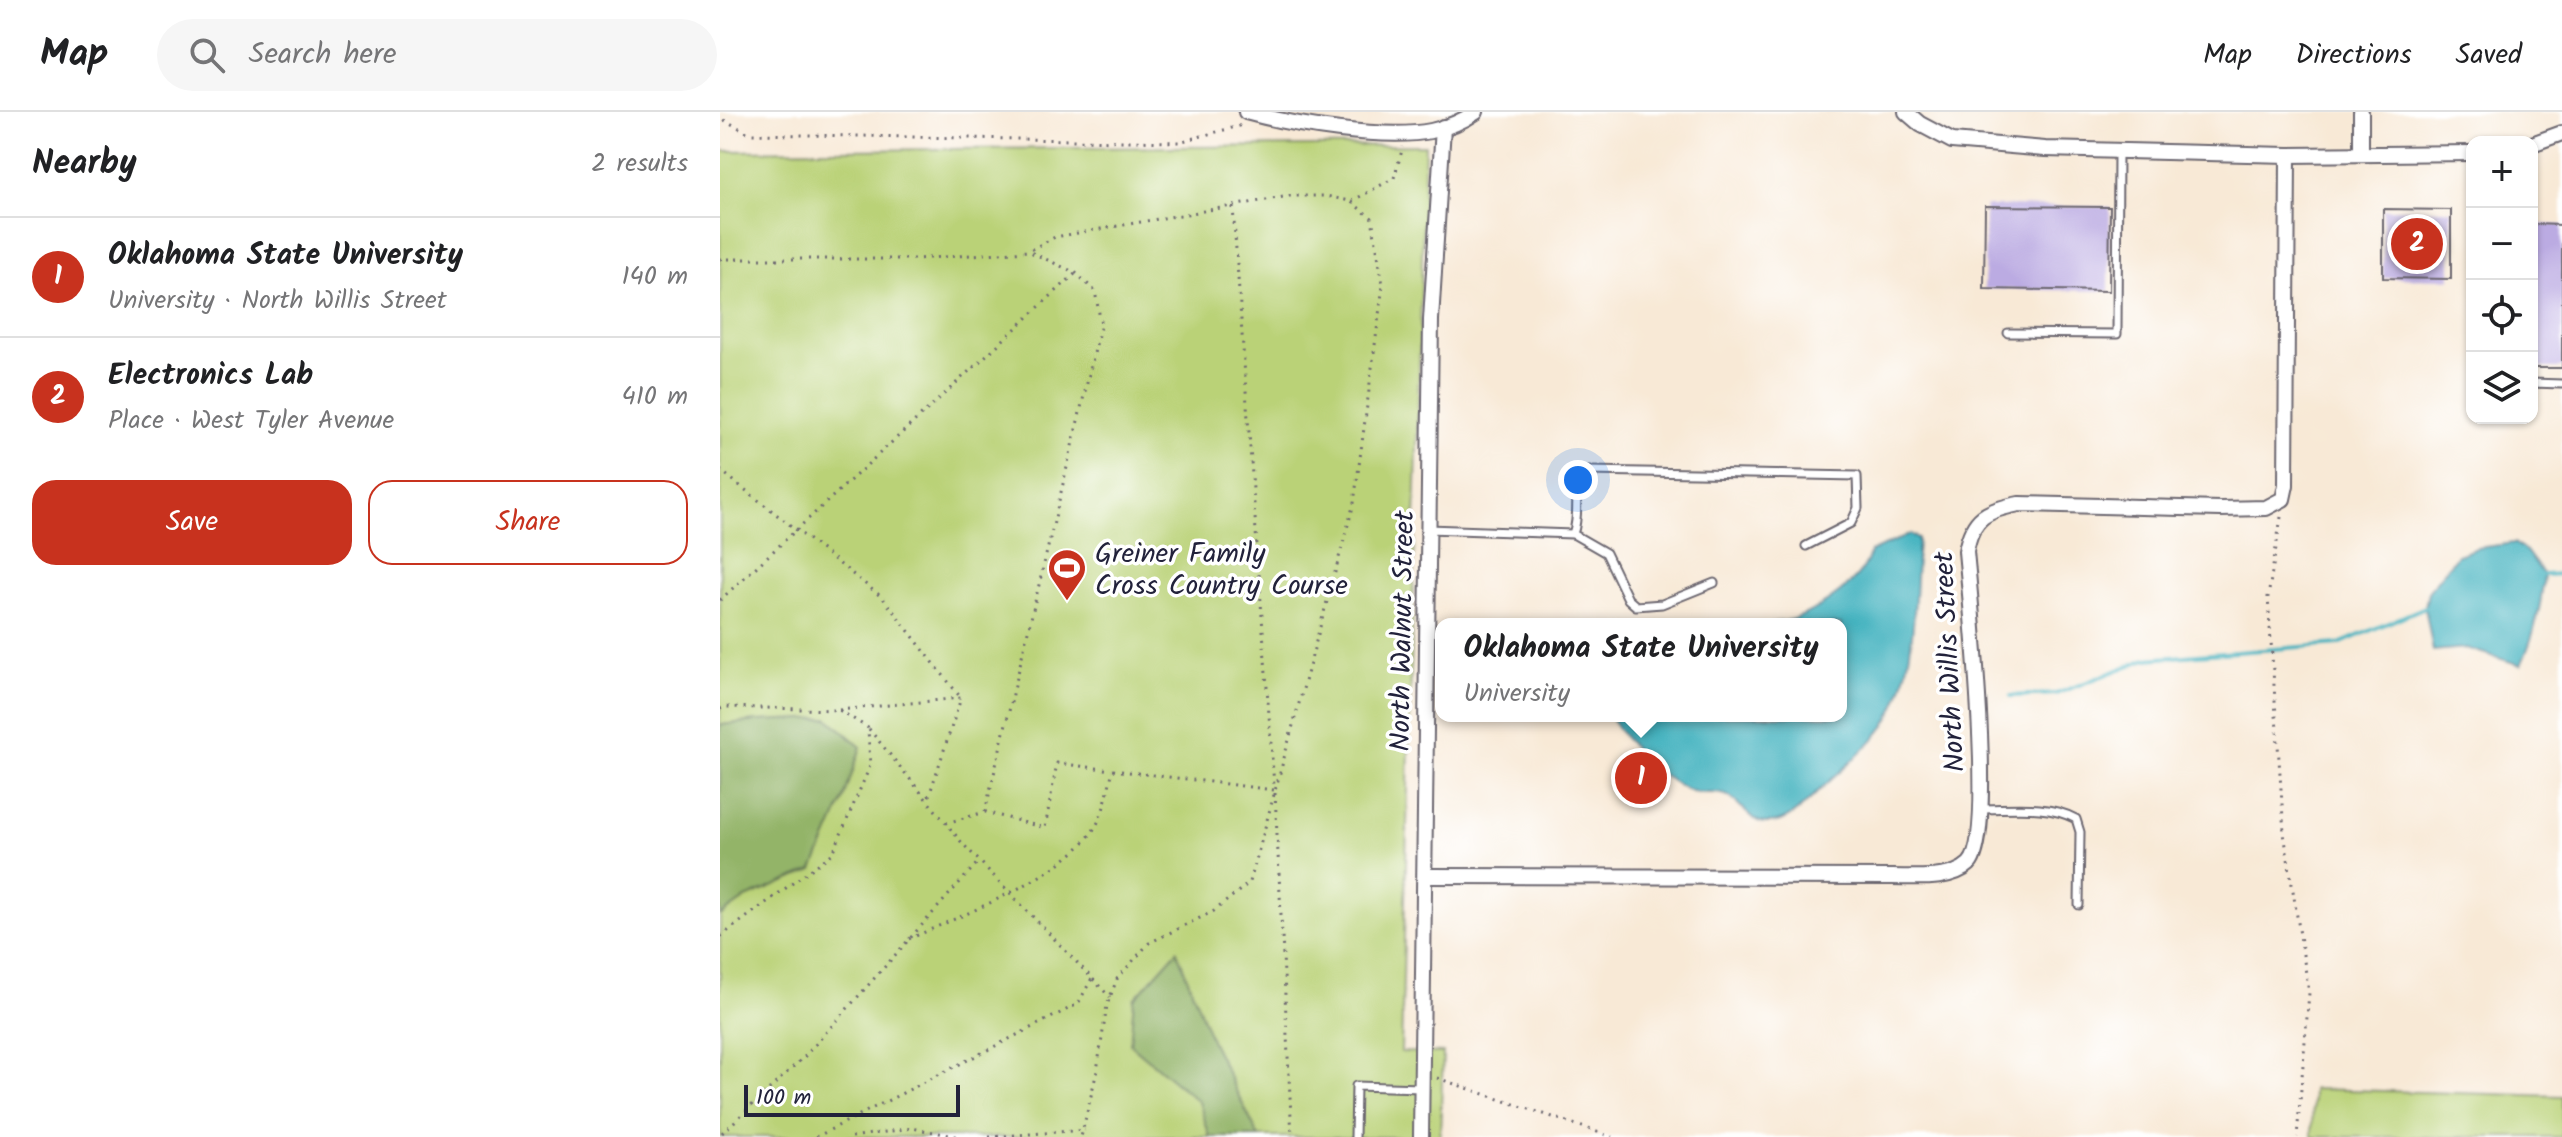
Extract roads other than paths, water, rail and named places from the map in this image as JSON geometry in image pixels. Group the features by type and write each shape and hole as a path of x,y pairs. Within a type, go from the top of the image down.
{"street":[{"path":"1246,112 1270,119 1373,133 1430,131 1466,119 1476,112"},
{"path":"1906,112 1920,124 1952,141 2045,149 2288,155 2466,153"},
{"path":"2361,112 2361,154"},
{"name":"North Walnut Street","path":"1421,1137 1431,320 1443,127"},
{"path":"2538,142 2562,133"},
{"name":"North Willis Street","path":"1425,876 1941,876 1967,866 1975,856 1981,755 1978,670 1966,551 1969,534 1982,516 1994,509 2019,504 2220,509 2266,508 2283,499 2286,485 2288,355 2288,155"}],"lane":[{"path":"2008,333 2117,334 2118,151"},
{"path":"2538,383 2562,384"},
{"path":"1573,534 1576,526 1576,487 1579,477 1589,471 1857,476 1858,508 1851,523 1806,546"},
{"path":"1428,529 1573,534 1606,553 1628,599 1636,606 1662,604 1714,583"},
{"path":"1979,809 2047,810 2064,812 2076,819 2080,832 2079,905"},
{"path":"1355,1137 1356,1086 1421,1088"}],"water":[{"path":"1910,534 1918,538 1912,640 1901,691 1892,714 1866,748 1789,816 1774,823 1760,822 1726,795 1695,792 1683,787 1647,761 1614,722 1847,722 1847,618 1796,618 1828,601 1851,583 1860,573 1870,552"},
{"path":"2514,543 2526,551 2544,575 2536,622 2521,665 2466,648 2433,651 2425,607 2428,592 2457,555 2477,548"}],"waterway":[{"path":"2544,575 2562,574"},
{"path":"2011,696 2056,694 2146,659 2339,644 2425,607"}],"place":[{"name":"Electronics Lab","path":"2417,244"},
{"name":"Greiner Family Cross Country Course","path":"1067,602"},
{"name":"Oklahoma State University","path":"1641,778"}]}
